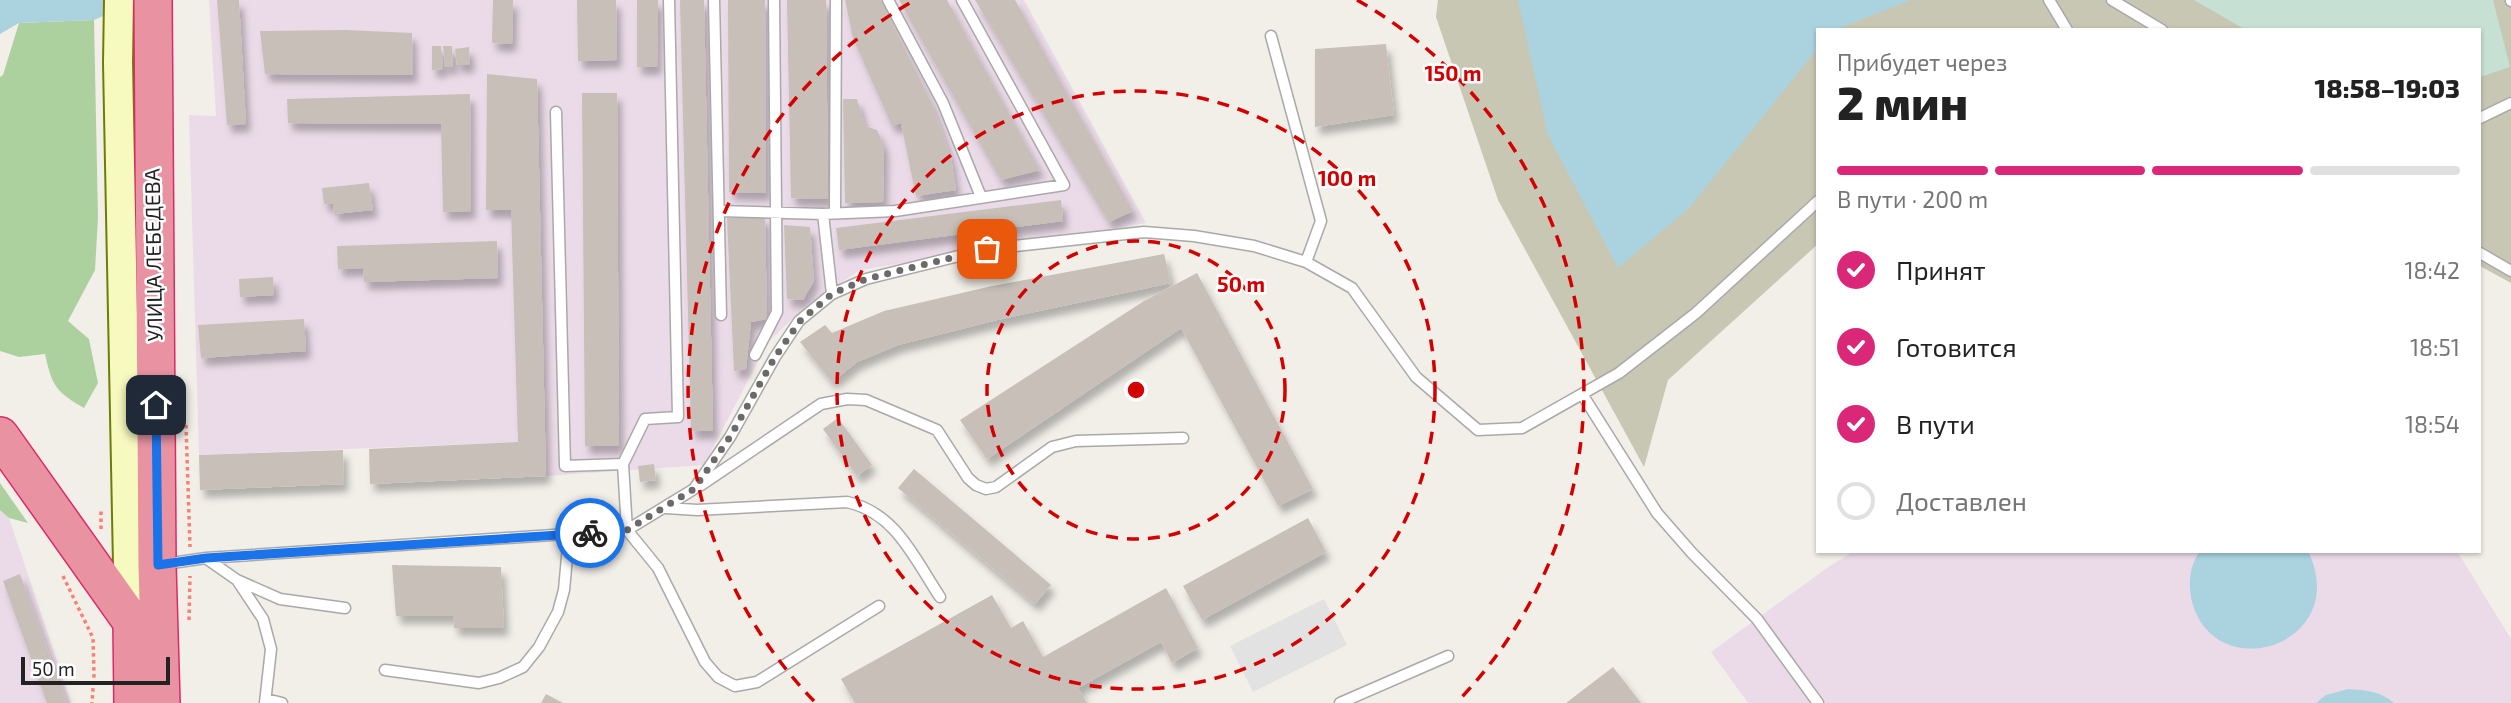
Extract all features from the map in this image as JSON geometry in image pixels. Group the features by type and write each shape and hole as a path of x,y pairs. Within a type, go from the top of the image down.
{"highway":[{"name":"УЛИЦА ЛЕБЕДЕВА","path":"153,0 135,61 143,565 161,703"},
{"path":"0,436 132,622"},
{"name":"УЛИЦА ЛЕБЕДЕВА","path":"132,622 133,703"}],"main road":[{"path":"119,0 135,61"},
{"name":"УЛИЦА ЛЕБЕДЕВА","path":"132,622 143,565"}],"lane":[{"path":"669,0 678,418 645,419 623,464 627,530 658,568 705,662 718,677 735,685 757,681 879,606"},
{"path":"714,0 721,315"},
{"path":"755,355 777,312 774,0"},
{"path":"835,213 836,0"},
{"path":"888,0 943,103 981,197"},
{"path":"719,211 824,214 895,211 1064,185 962,0"},
{"path":"2049,0 2066,28"},
{"path":"2112,0 2159,28"},
{"path":"1271,36 1321,221 1306,262"},
{"path":"2481,118 2511,103"},
{"path":"556,112 565,466 623,464"},
{"path":"694,489 730,437 775,357 800,321 832,294 866,279 987,249 1144,232 1194,236 1242,244 1306,262 1352,288 1416,377 1478,430 1522,428 1619,373 1696,313 1816,203"},
{"path":"824,214 832,294"},
{"path":"2481,254 2511,271"},
{"path":"1582,394 1657,513 1757,619 1818,703"},
{"path":"143,565 206,558 627,530 665,508 821,404 847,399 866,400 937,430 968,478 986,489 996,487 1052,447 1076,441 1183,438"},
{"path":"665,508 696,510 847,502 863,506 891,525 940,597"},
{"path":"385,670 479,683 499,678 523,667 539,648 558,612 565,590 569,535"},
{"path":"206,558 237,580 280,599 345,608"},
{"path":"237,580 263,619 271,649 266,701 282,703"},
{"path":"1340,703 1448,656"}],"shaded area":[{"path":"209,0 1024,0 1146,223 860,270 807,305 768,342 704,465 546,476 544,441 199,455 189,115 216,116"},
{"path":"1438,0 2511,0 2511,283 2481,267 2481,28 1816,28 1816,246 1668,380 1644,467 1498,200 1436,17"},
{"path":"2194,0 2493,0 2510,67 2481,77 2481,28 2243,28"},
{"path":"0,509 9,518 71,703 0,703"},
{"path":"1851,553 2458,553 2511,639 2511,703 1748,703 1711,652"},
{"path":"1324,599 1347,645 1253,692 1230,646"}],"green space":[{"path":"94,20 98,218 95,270 68,321 89,339 98,383 84,408 57,387 50,374 45,354 19,357 0,351 0,77 3,75 19,23"},
{"path":"0,483 28,523 9,518 0,510"}],"water":[{"path":"0,0 141,0 94,20 19,23 0,34"},
{"path":"1518,0 1911,0 1840,28 1816,28 1816,50 1689,208 1618,268 1548,135"},
{"path":"2199,553 2309,553 2317,583 2312,610 2297,631 2276,644 2251,649 2227,644 2206,629 2192,602 2190,576"},
{"path":"2348,689 2378,694 2394,703 2316,703 2326,695"}],"building":[{"path":"217,0 239,0 246,124 227,125"},
{"path":"493,0 513,0 512,44 492,43"},
{"path":"577,0 616,0 617,60 578,61"},
{"path":"637,0 658,0 657,67 637,67"},
{"path":"680,0 704,0 713,431 691,431"},
{"path":"728,0 765,0 766,193 729,192"},
{"path":"787,0 826,0 828,199 791,198"},
{"path":"845,0 881,0 933,106 951,158 956,190 916,196 901,123 892,126 853,38"},
{"path":"899,0 947,0 1040,170 1001,180"},
{"path":"975,0 1015,0 1133,211 1109,222"},
{"path":"346,30 412,33 413,75 265,74 260,31"},
{"path":"1386,44 1394,115 1315,127 1315,49"},
{"path":"432,46 441,46 443,69 432,70"},
{"path":"443,46 452,46 453,67 445,67"},
{"path":"469,47 470,65 457,65 455,49"},
{"path":"487,74 537,79 546,476 370,484 369,449 518,442 511,210 486,210"},
{"path":"582,93 617,93 619,446 585,446"},
{"path":"470,94 471,211 443,212 441,124 288,123 287,99"},
{"path":"843,99 857,99 865,126 877,130 884,147 883,202 845,203"},
{"path":"369,183 373,210 334,214 333,204 324,204 322,188"},
{"path":"1061,200 1063,221 839,250 836,228"},
{"path":"765,216 767,319 751,322 746,369 734,371 727,218"},
{"path":"784,225 810,227 814,281 803,300 787,299"},
{"path":"497,241 498,278 364,282 363,268 338,269 337,246"},
{"path":"1164,254 1171,283 997,320 898,345 857,362 832,382 800,342 825,325 832,333 884,311 992,286"},
{"path":"1197,273 1313,489 1278,506 1181,328 987,459 960,420 1144,301"},
{"path":"273,277 274,295 240,297 239,279"},
{"path":"304,319 306,351 201,358 198,325"},
{"path":"838,418 872,465 857,476 823,429"},
{"path":"343,450 344,484 200,490 199,455"},
{"path":"654,464 656,480 640,482 638,466"},
{"path":"914,469 1051,585 1035,604 898,488"},
{"path":"1308,518 1326,552 1202,620 1183,586"},
{"path":"392,565 501,567 504,628 454,628 453,616 396,616"},
{"path":"20,574 67,703 47,703 3,581"},
{"path":"1166,588 1198,648 1172,663 1161,642 1078,688 1087,703 855,703 841,679 992,595 1011,628 1023,621 1043,657"},
{"path":"1613,667 1641,703 1566,703"},
{"path":"546,694 563,703 541,703"}],"way so far":[{"path":"590,533 627,530 694,489 730,437 775,357 800,321 832,294 866,279 987,249"}],"route":[{"path":"156,405 158,565 206,558 590,533"}]}
